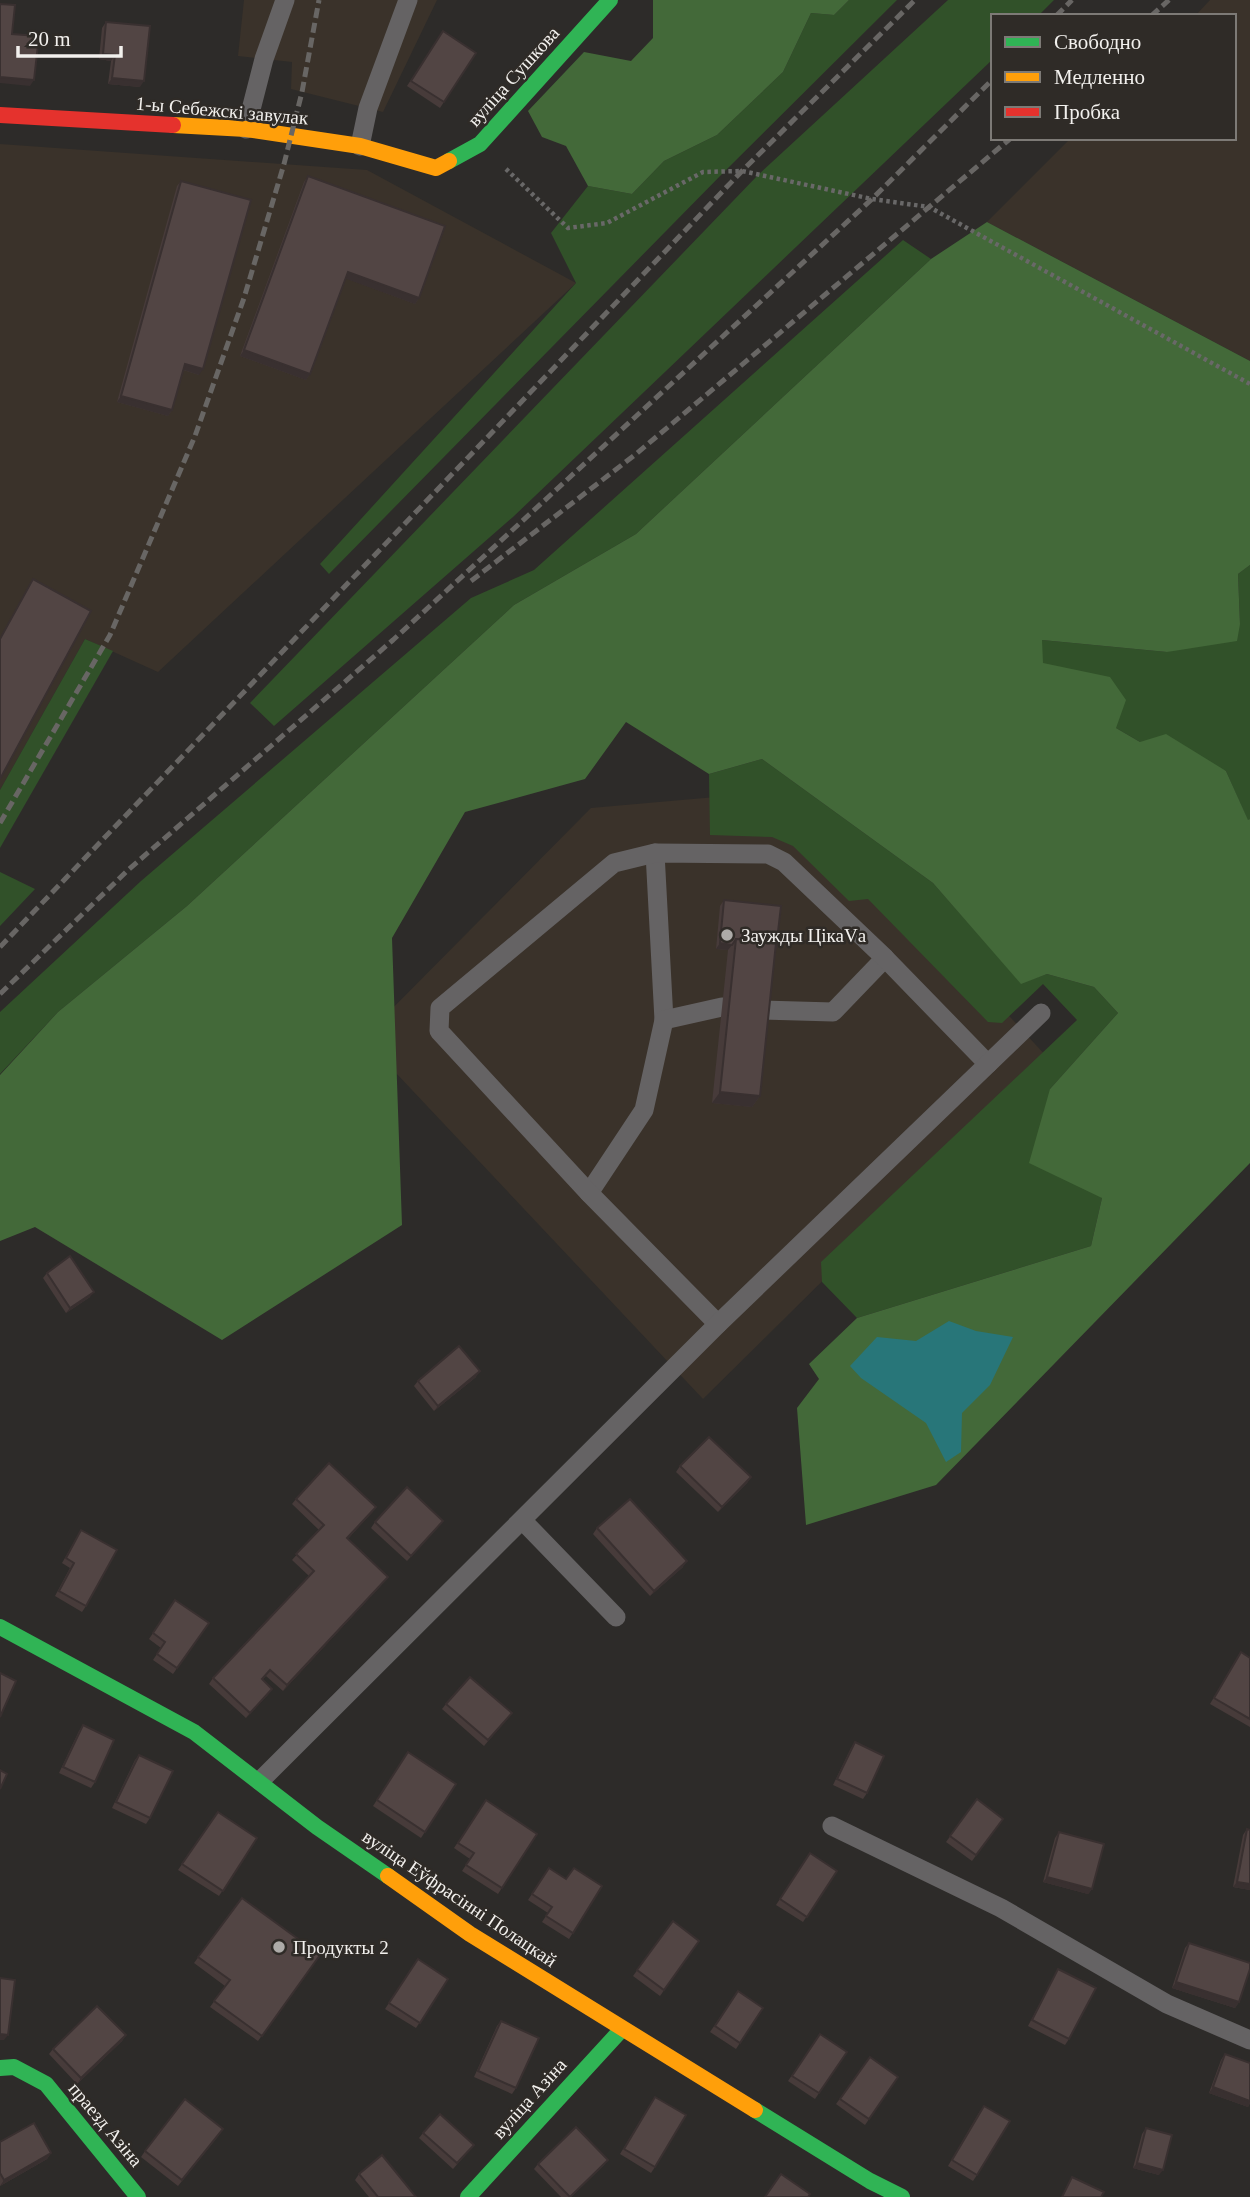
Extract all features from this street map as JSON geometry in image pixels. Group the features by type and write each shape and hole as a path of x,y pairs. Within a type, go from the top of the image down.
{"street":[{"name":"вуліца Сушкова","path":"436,168 480,144 610,0"},
{"name":"1-ы Себежскі завулак","path":"0,115 246,129 360,146 436,168"},
{"name":"вуліца Еўфрасінні Полацкай","path":"0,1627 194,1732 317,1827 470,1934 870,2181 902,2197"},
{"name":"вуліца Азіна","path":"468,2197 622,2029"},
{"name":"праезд Азіна","path":"0,2068 14,2067 46,2084 138,2197"}],"lane":[{"path":"246,129 264,59 285,0"},
{"path":"360,146 368,108 408,0"},
{"path":"589,1193 644,1110 664,1020 655,853"},
{"path":"718,1324 589,1193 439,1031 440,1008 614,863 655,853 768,854 784,862 885,958 988,1064"},
{"path":"762,1010 833,1012 885,958"},
{"path":"664,1020 722,1007"},
{"path":"260,1781 718,1324 1041,1013"},
{"path":"522,1520 616,1617"},
{"path":"832,1826 1001,1908 1167,2004 1250,2040"}],"path":[{"path":"480,144 568,228 607,223 703,172 742,171 873,199 929,207 1250,384"}],"shaded area":[{"path":"244,0 437,0 383,112 291,89 292,62 238,56"},
{"path":"1210,0 1250,0 1250,361 987,222 1069,140 1236,140 1236,14 1197,14"},
{"path":"0,144 367,170 576,283 158,672 85,639 0,790"},
{"path":"772,792 865,860 1048,1058 703,1399 363,1038 591,808"}],"green space":[{"path":"653,0 849,0 834,15 811,13 783,72 717,135 664,161 632,194 588,186 566,146 542,137 528,111 584,52 631,61 653,38"},
{"path":"849,0 897,0 329,574 320,564 576,283 551,233 588,186 632,194 664,161 717,135 783,72 811,13 834,15"},
{"path":"948,0 1054,0 1040,14 991,14 991,61 513,517 274,726 250,703 758,175"},
{"path":"987,222 1250,361 1250,565 1238,574 1240,624 1237,641 1167,652 1042,640 1043,663 1110,677 1126,700 1116,728 1140,742 1166,734 1226,771 1248,820 1250,819 1250,1163 936,1485 806,1525 797,1408 819,1379 809,1364 857,1318 1091,1246 1102,1198 1029,1163 1050,1089 1118,1013 1094,987 1047,974 1021,984 933,883 762,759 709,774 626,722 585,779 465,812 392,938 402,1225 222,1340 35,1227 0,1241 0,1075 58,1012 187,906 514,605 636,534 931,259"},
{"path":"903,240 931,259 636,534 514,605 187,906 58,1012 0,1074 0,1012 141,881 471,598 534,570"},
{"path":"1250,565 1248,821 1226,771 1140,742 1116,728 1042,663 1042,640 1167,652 1240,624 1238,574"},
{"path":"85,639 113,651 0,848 0,790"},
{"path":"762,759 933,883 1021,983 1047,974 1094,987 1118,1013 1050,1089 1102,1198 1091,1246 857,1318 822,1282 821,1262 1077,1020 1043,984 1002,1023 988,1022 868,899 849,901 793,846 772,837 710,835 709,774"},
{"path":"0,872 35,889 0,926"}],"water":[{"path":"949,1321 976,1331 1013,1337 990,1385 962,1413 961,1452 946,1462 926,1423 861,1378 850,1366 877,1337 916,1341"}],"building":[{"path":"0,4 15,5 12,34 39,36 34,80 0,77"},
{"path":"106,22 150,26 144,81 112,78 115,55 103,54"},
{"path":"443,31 476,53 444,102 411,81"},
{"path":"308,176 445,226 419,298 348,272 310,374 244,350"},
{"path":"181,181 251,200 203,369 185,364 172,410 121,396"},
{"path":"33,579 91,611 0,779 0,639"},
{"path":"724,900 781,906 776,949 776,943 736,939 732,945 720,943"},
{"path":"736,939 776,943 760,1096 720,1092"},
{"path":"70,1256 94,1292 70,1308 47,1273"},
{"path":"459,1346 480,1371 438,1406 418,1381"},
{"path":"709,1437 751,1477 722,1507 680,1466"},
{"path":"329,1463 376,1507 347,1538 388,1577 287,1685 270,1670 262,1679 272,1689 250,1713 213,1678 314,1571 296,1554 324,1525 296,1499"},
{"path":"407,1487 443,1521 411,1556 375,1522"},
{"path":"630,1499 687,1561 654,1591 597,1528"},
{"path":"81,1530 117,1550 86,1606 59,1591 74,1563 66,1558"},
{"path":"175,1600 209,1623 177,1668 157,1654 165,1642 153,1633"},
{"path":"1241,1652 1250,1658 1250,1719 1214,1698"},
{"path":"0,1673 16,1681 0,1717"},
{"path":"470,1677 512,1713 488,1740 446,1704"},
{"path":"83,1725 114,1740 95,1782 63,1767"},
{"path":"855,1742 884,1756 867,1793 837,1779"},
{"path":"408,1752 456,1784 425,1832 377,1800"},
{"path":"139,1755 173,1771 150,1818 116,1802"},
{"path":"0,1770 7,1774 0,1789"},
{"path":"977,1799 1003,1819 976,1855 950,1836"},
{"path":"486,1800 537,1834 502,1888 466,1865 474,1853 458,1843"},
{"path":"218,1812 257,1838 223,1891 182,1864"},
{"path":"1247,1829 1250,1830 1250,1884 1237,1882"},
{"path":"1059,1832 1104,1844 1092,1889 1047,1877"},
{"path":"810,1853 837,1871 807,1917 780,1899"},
{"path":"549,1868 566,1879 574,1868 602,1886 573,1933 546,1916 552,1907 532,1894"},
{"path":"242,1898 320,1955 262,2036 214,2001 230,1980 198,1957"},
{"path":"673,1921 699,1941 664,1990 637,1970"},
{"path":"1189,1943 1250,1963 1239,2002 1176,1982"},
{"path":"418,1959 448,1979 420,2023 389,2003"},
{"path":"1058,1969 1096,1988 1069,2039 1032,2020"},
{"path":"0,1978 15,1980 8,2035 0,2034"},
{"path":"738,1991 763,2008 740,2043 715,2026"},
{"path":"97,2006 126,2035 81,2078 53,2049"},
{"path":"501,2021 539,2038 516,2088 478,2071"},
{"path":"820,2034 847,2052 819,2093 792,2076"},
{"path":"1225,2054 1250,2063 1250,2101 1213,2087"},
{"path":"870,2057 898,2077 869,2119 840,2099"},
{"path":"655,2097 686,2115 655,2167 624,2149"},
{"path":"185,2099 223,2129 182,2180 145,2151"},
{"path":"984,2106 1010,2121 977,2175 952,2160"},
{"path":"440,2114 474,2145 457,2163 423,2133"},
{"path":"34,2123 51,2153 4,2180 0,2173 0,2142"},
{"path":"576,2127 608,2160 570,2197 538,2164"},
{"path":"1146,2128 1172,2135 1163,2170 1137,2163"},
{"path":"382,2155 416,2197 378,2197 359,2174"},
{"path":"781,2174 810,2194 808,2197 765,2197"},
{"path":"1072,2177 1104,2192 1101,2197 1062,2197"}],"railway":[{"path":"0,823 110,635 195,436 244,298 284,164 302,92 319,0"},
{"path":"0,947 742,171 915,0"},
{"path":"1058,14 1072,0"},
{"path":"1153,14 1169,0"},
{"path":"0,994 128,870 393,640 872,199 991,81"},
{"path":"471,581 636,454 1009,140"}],"traffic: fast":[{"path":"449,161 480,144 610,0"},
{"path":"0,1627 194,1732 317,1827 388,1876"},
{"path":"468,2197 622,2029"},
{"path":"0,2068 14,2067 46,2084 138,2197"},
{"path":"755,2110 870,2181 902,2197"}],"traffic: slow":[{"path":"173,125 246,129 360,146 436,168 449,161"},
{"path":"388,1876 470,1934 755,2110"}],"traffic: jam":[{"path":"0,115 173,125"}],"place":[{"name":"Заужды ЦікаVа","path":"727,935"},
{"name":"Продукты 2","path":"279,1947"}]}
